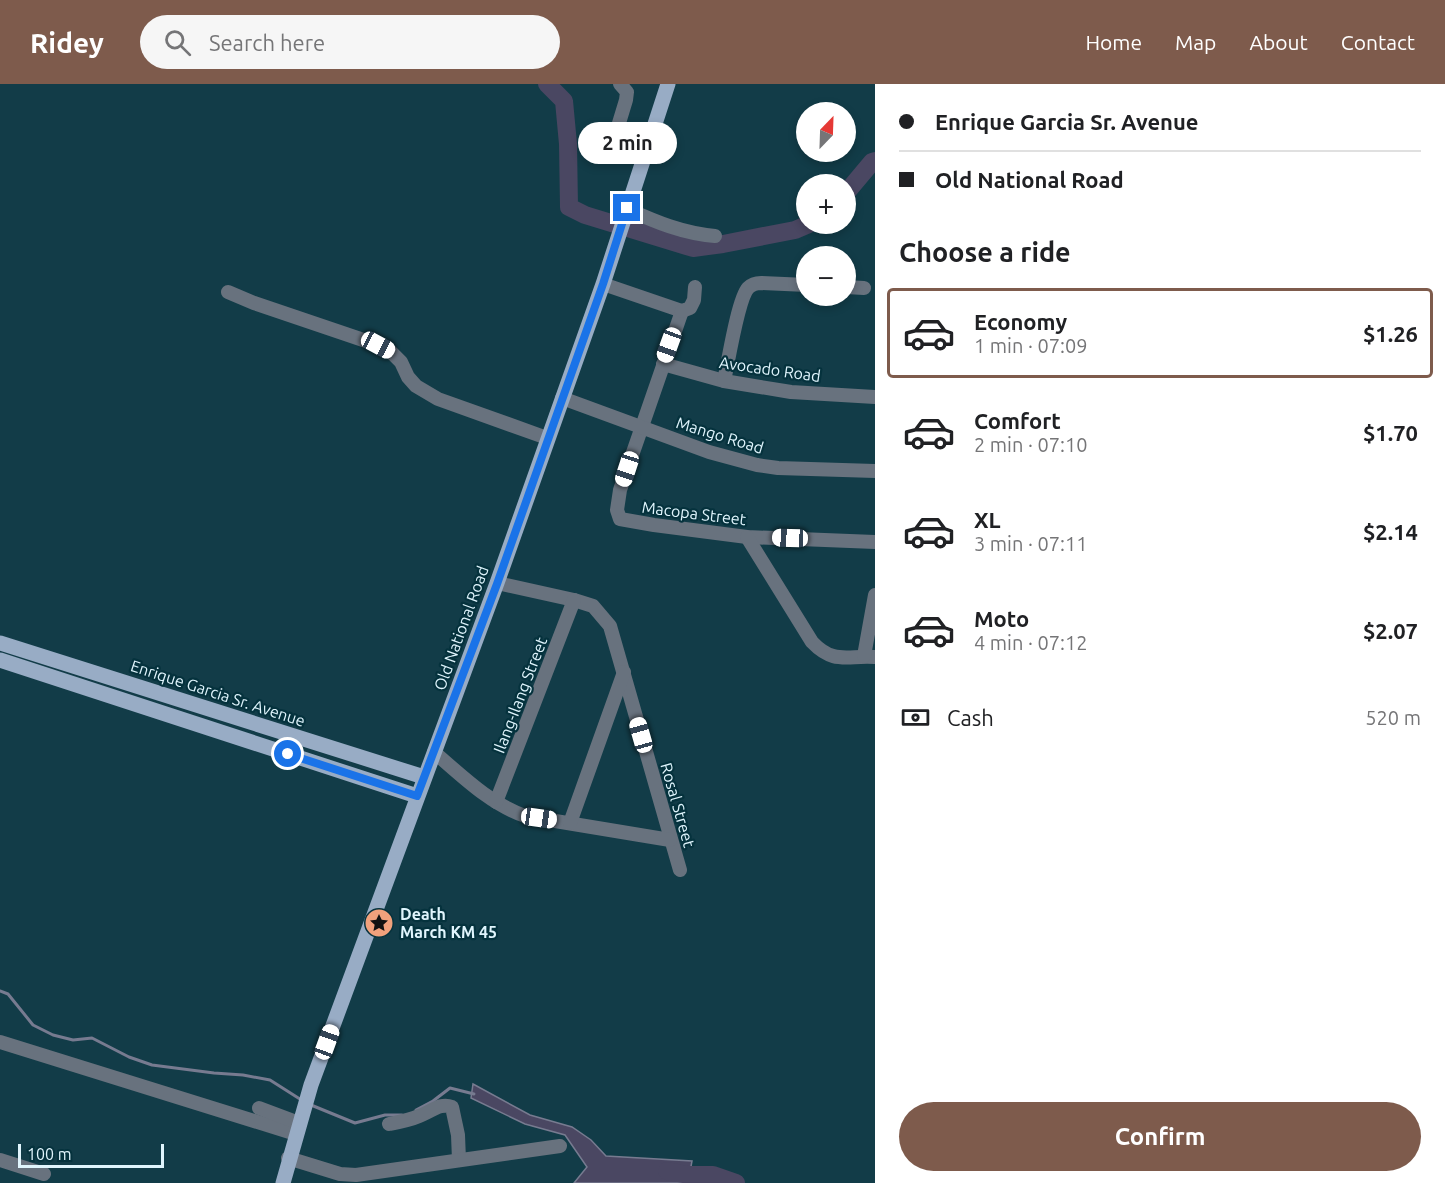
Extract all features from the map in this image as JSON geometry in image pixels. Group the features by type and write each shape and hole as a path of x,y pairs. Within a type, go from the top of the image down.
{"main road":[{"name":"Old National Road","path":"283,1183 301,1116 497,584 603,284 668,84"},
{"name":"Enrique Garcia Sr. Avenue","path":"0,643 424,777"},
{"path":"0,660 417,796"}],"street":[{"path":"620,84 627,92 616,133 618,136 647,147"},
{"path":"626,211 674,229 697,235 715,236"},
{"path":"724,381 742,302 749,287 761,283 796,285"},
{"path":"603,284 682,311"},
{"name":"Macopa Street","path":"695,286 694,300 690,309 682,311 620,490 617,510 620,519 747,537 875,542"},
{"path":"856,288 864,288"},
{"path":"228,292 378,345 392,352 416,386 438,399 547,438"},
{"name":"Avocado Road","path":"663,364 724,381 791,392 875,397"},
{"name":"Mango Road","path":"562,398 709,452 757,465 789,469 875,471"},
{"path":"747,537 812,642 819,649 836,658 869,657 875,595"},
{"name":"Rosal Street","path":"497,584 593,606 610,626 680,870"},
{"name":"Ilang-Ilang Street","path":"496,802 574,600"},
{"path":"570,823 624,672"},
{"path":"434,752 496,802 525,816 670,840"},
{"path":"0,1042 301,1116"},
{"path":"389,1124 421,1116 435,1107 448,1105 452,1107 455,1114 459,1160"},
{"path":"259,1108 301,1116"},
{"path":"288,1158 340,1174 356,1175 560,1146"},
{"path":"0,1160 44,1174"}],"shaded area":[{"path":"473,1084 530,1115 572,1127 591,1140 606,1156 692,1161 688,1183 574,1183 587,1167 565,1135 525,1124 471,1098"}],"waterway":[{"path":"547,84 564,101 568,144 569,207 585,215 693,248 796,230"},
{"path":"856,181 875,161"},
{"path":"0,991 8,994 33,1025 53,1035 73,1040 92,1038 129,1057 152,1065 270,1080 303,1101"},
{"path":"416,1110 450,1088 474,1094"},
{"path":"311,1105 355,1123 385,1115 402,1115"},
{"path":"667,1171 689,1175 713,1175 736,1183"}],"place":[{"name":"Death March KM 45","path":"379,923"}],"route":[{"path":"288,754 417,796 497,584 603,284 627,208"}]}
